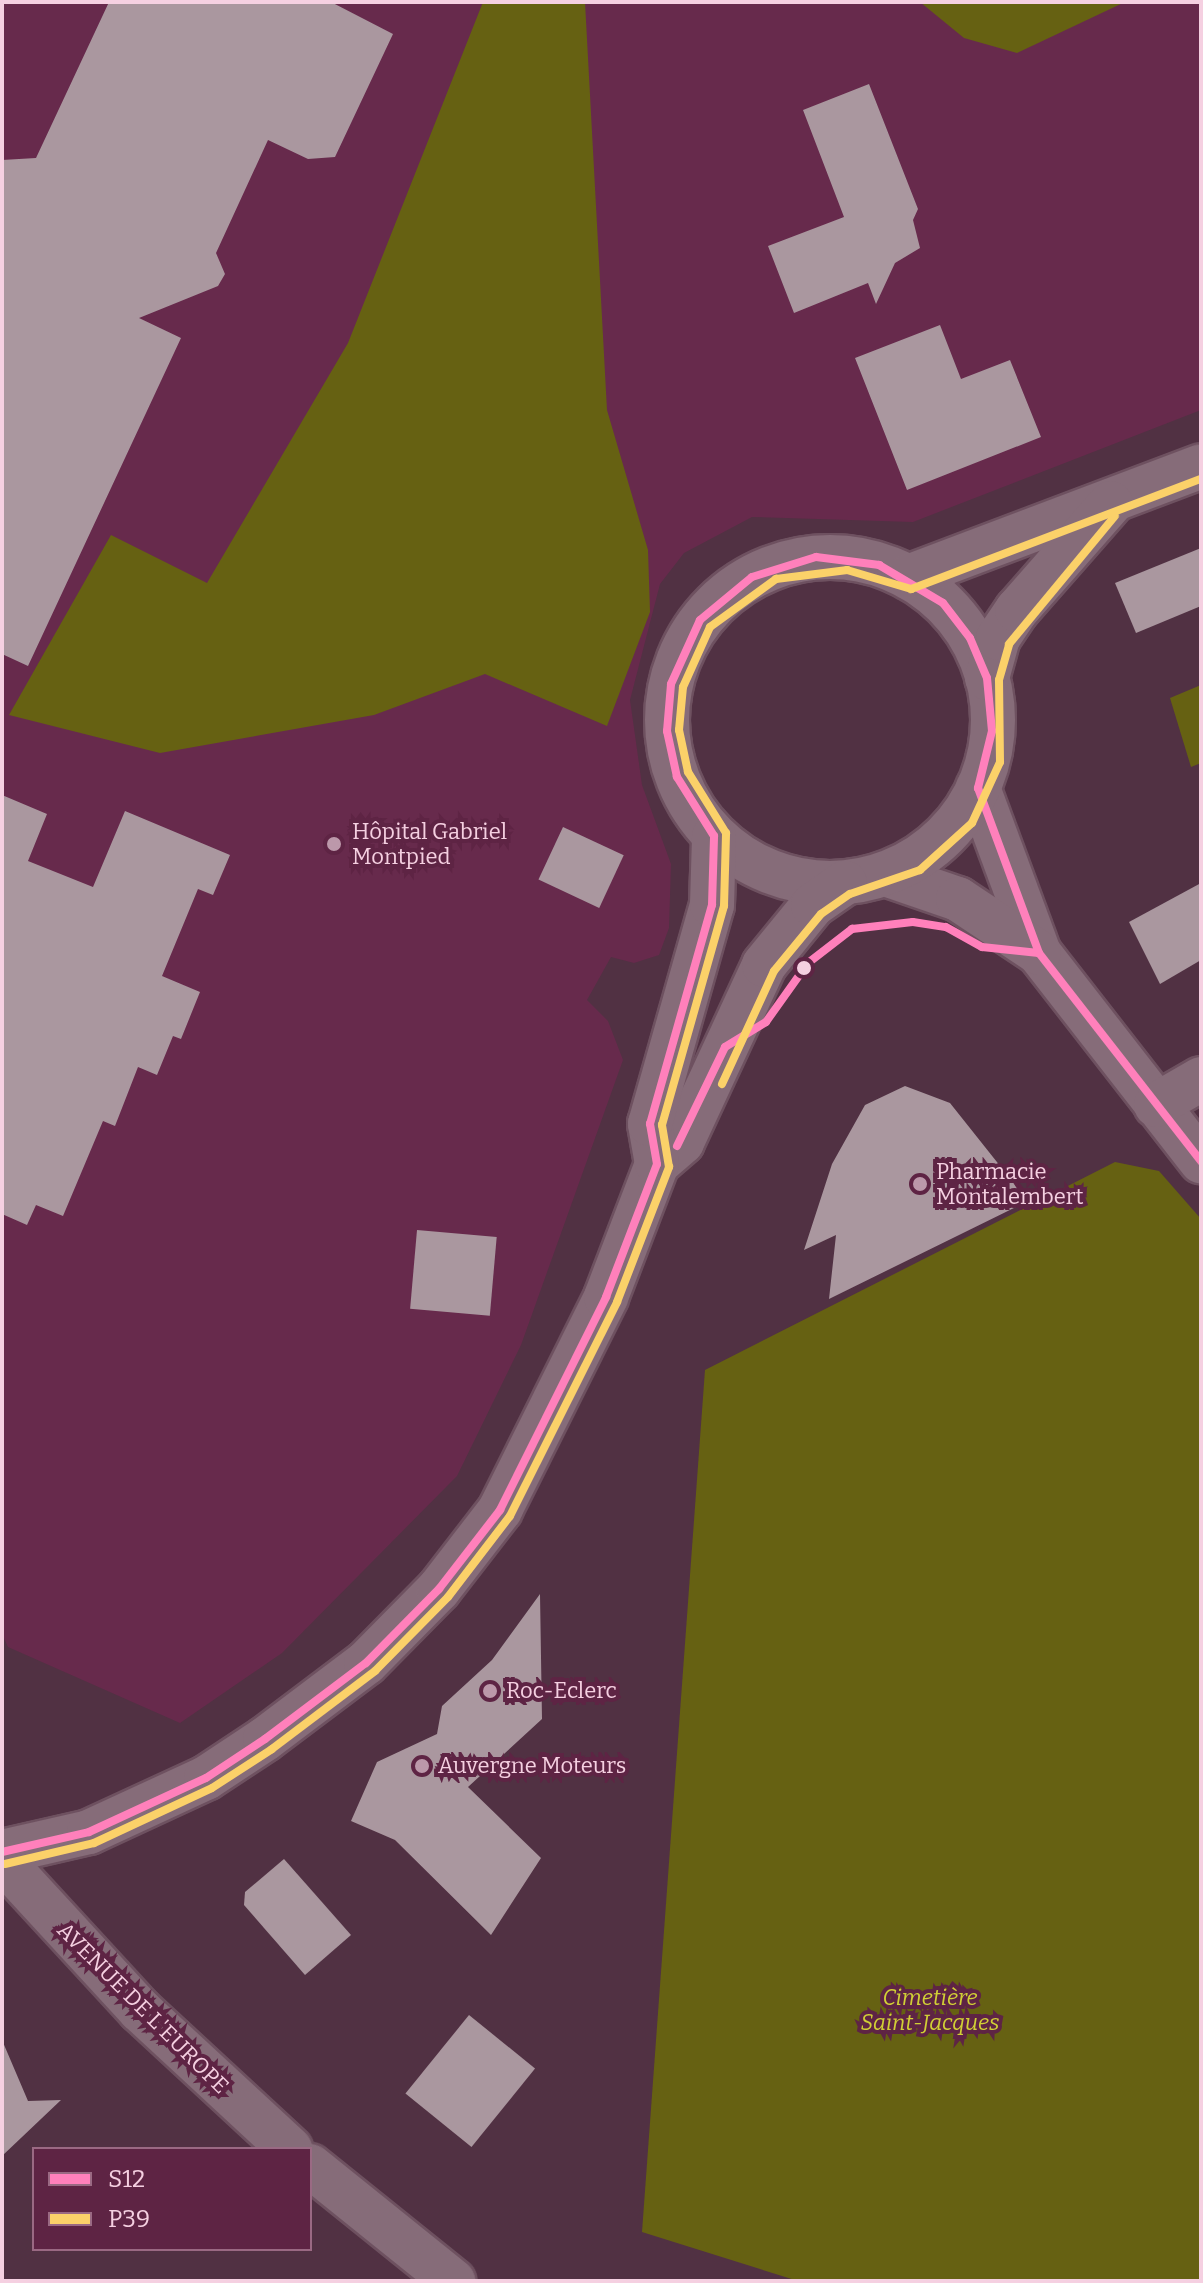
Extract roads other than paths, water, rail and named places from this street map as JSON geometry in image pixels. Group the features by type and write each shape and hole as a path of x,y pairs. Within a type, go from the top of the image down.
{"main road":[{"path":"908,577 1111,503 1201,466"},
{"path":"2,1852 89,1832 206,1778 366,1663 439,1589 500,1510 547,1424 657,1164 682,1142 764,965 813,905 940,840 978,788 992,731 987,678 998,638 1017,610 1111,503"},
{"path":"987,678 943,603 908,577 848,558 794,561 743,583 700,620 671,684 667,731 677,777 714,836 775,874 865,879 958,899 1039,953"},
{"path":"978,788 1039,953 1201,1161"},
{"path":"657,1164 650,1124 712,905 714,836"},
{"path":"1156,1105 1201,1079"},
{"name":"AVENUE DE L'EUROPE","path":"2,1860 140,2010 288,2147"},
{"path":"312,2168 453,2281"}],"place":[{"name":"Hôpital Gabriel Montpied","path":"334,844"},
{"name":"Pharmacie Montalembert","path":"920,1184"},
{"name":"Roc-Eclerc","path":"490,1691"},
{"name":"Auvergne Moteurs","path":"422,1766"}],"park label":[{"name":"Cimetière Saint-Jacques","path":"930,2010"}]}
